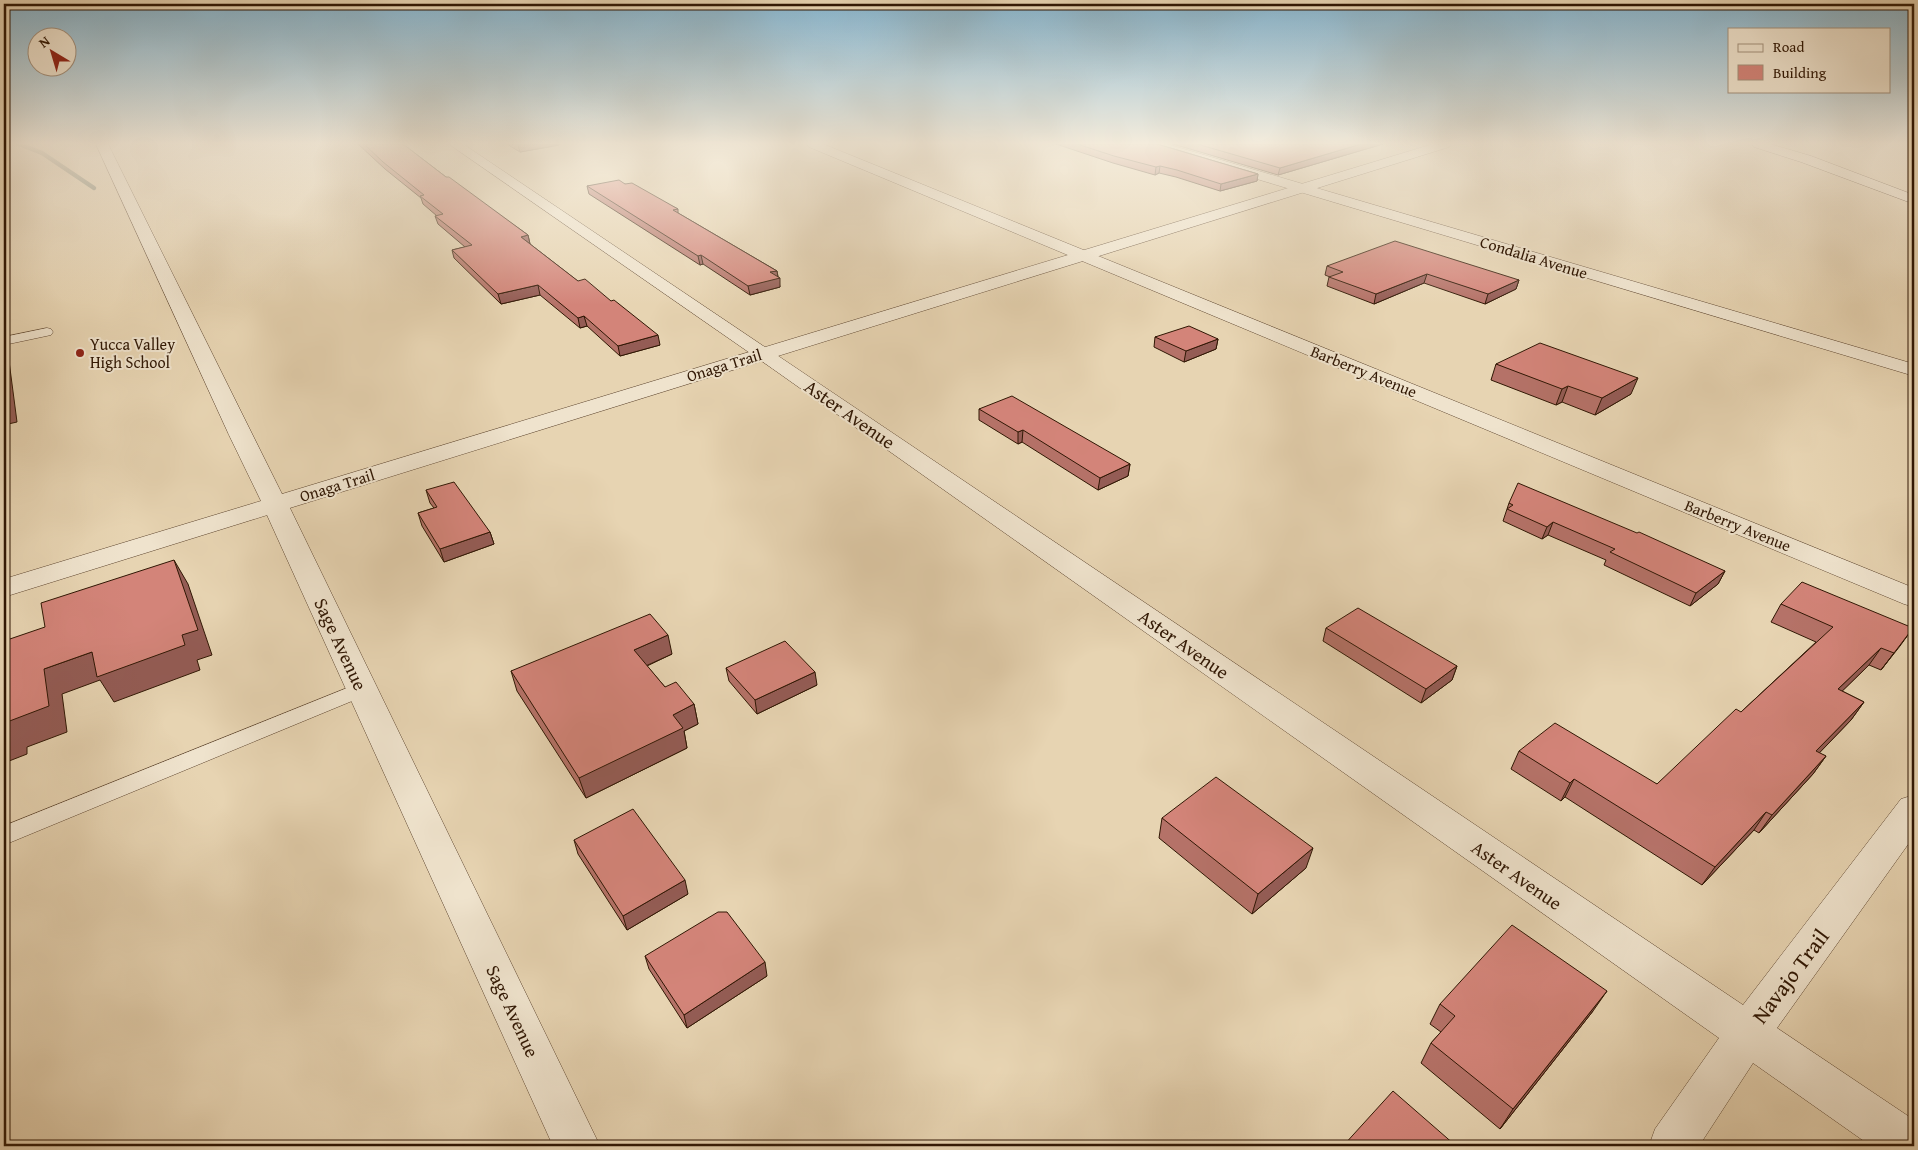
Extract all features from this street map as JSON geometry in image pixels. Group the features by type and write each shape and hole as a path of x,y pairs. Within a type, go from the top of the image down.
{"street":[{"name":"Sage Avenue","path":"127,198 240,435 275,504 577,1146"},
{"name":"Aster Avenue","path":"534,198 1911,1146"},
{"name":"Barberry Avenue","path":"944,198 1914,598"},
{"name":"Onaga Trail","path":"4,588 1270,198"},
{"name":"Condalia Avenue","path":"1334,198 1914,370"},
{"name":"Navajo Trail","path":"1672,1146 1747,1034 1914,809"}],"lane":[{"path":"4,341 47,332"},
{"path":"4,836 362,689"}],"building":[{"path":"422,198 477,198 528,235 521,237 578,281 585,279 611,301 614,300 658,335 618,346 584,316 578,318 538,285 498,294 452,250 472,245 435,216 443,214"},
{"path":"606,198 658,198 678,209 673,210 777,271 770,272 780,278 748,286 701,255 698,256"},
{"path":"1395,241 1519,280 1488,294 1427,274 1376,294 1329,277 1343,272 1327,266"},
{"path":"1189,326 1218,339 1186,351 1155,337"},
{"path":"1540,343 1638,378 1602,398 1568,386 1562,389 1496,364"},
{"path":"1012,396 1130,464 1100,478 1023,430 1018,432 979,409"},
{"path":"454,482 490,532 440,549 418,513 437,507 426,490"},
{"path":"1518,483 1637,533 1639,532 1725,571 1696,593 1610,552 1615,549 1553,522 1547,527 1507,509 1513,505 1509,503"},
{"path":"174,560 198,630 182,635 185,645 97,677 92,652 44,669 49,706 7,722 8,728 4,730 4,641 45,627 41,603"},
{"path":"1802,582 1913,628 1894,653 1881,648 1838,689 1864,702 1816,751 1826,756 1772,815 1766,812 1715,867 1574,779 1570,783 1519,751 1555,723 1657,784 1736,709 1741,712 1833,627 1781,604"},
{"path":"1358,608 1457,666 1426,689 1326,628"},
{"path":"650,614 668,635 634,650 665,687 676,682 694,704 673,715 683,728 579,778 511,671"},
{"path":"785,641 815,672 755,700 726,668"},
{"path":"1216,777 1313,848 1258,894 1162,818"},
{"path":"633,809 685,880 623,916 574,840"},
{"path":"718,912 727,912 765,962 684,1015 645,956"},
{"path":"1512,925 1607,991 1513,1109 1431,1043 1455,1016 1440,1004"},
{"path":"1393,1091 1455,1145 1343,1146"}],"place":[{"name":"Yucca Valley High School","path":"80,353"}]}
